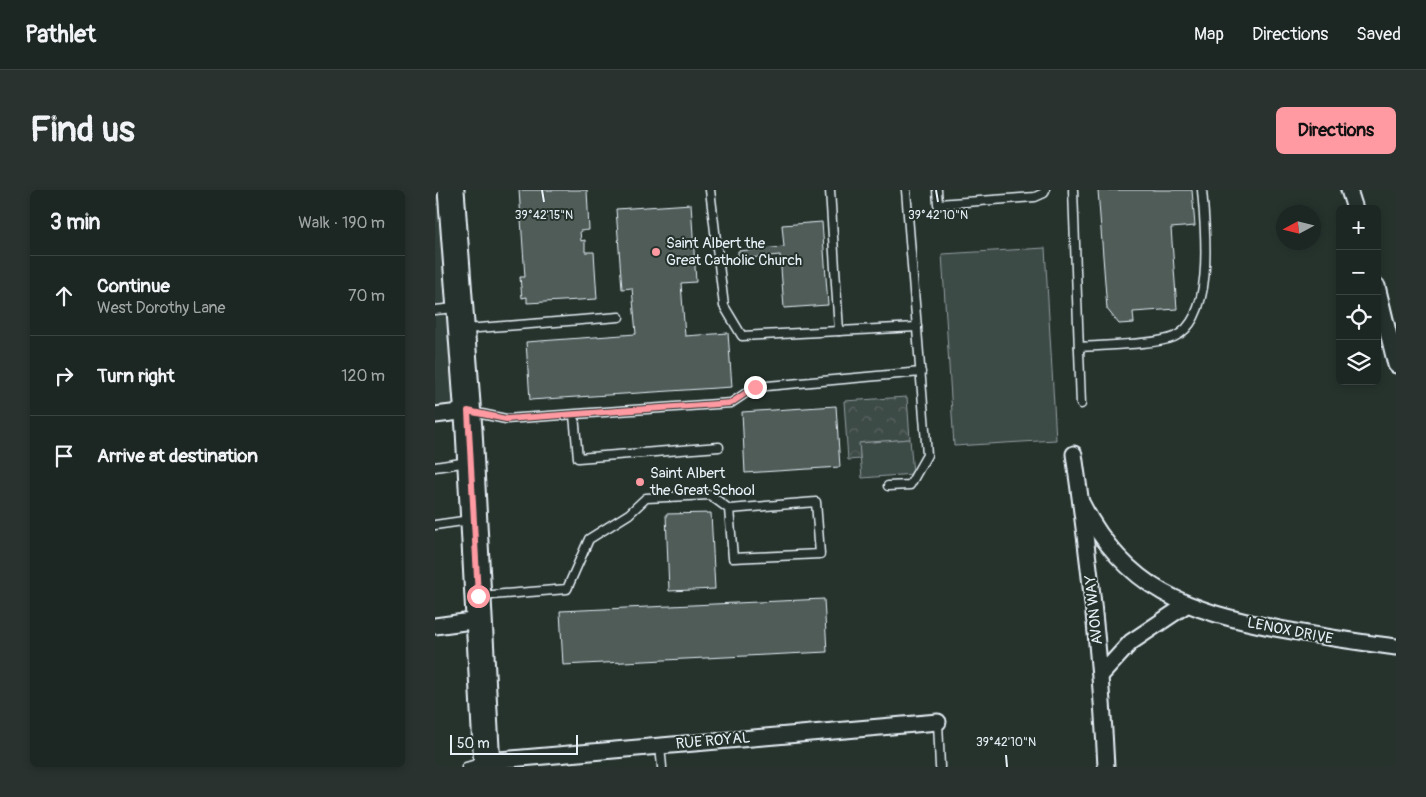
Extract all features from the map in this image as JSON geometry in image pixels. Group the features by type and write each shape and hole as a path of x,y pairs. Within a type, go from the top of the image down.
{"main road":[{"path":"451,190 468,411 479,608 480,765"}],"street":[{"path":"1349,190 1354,205"},
{"path":"1379,295 1396,365"},
{"path":"435,415 468,411"},
{"name":"AVON WAY","path":"1074,454 1101,675 1106,767"},
{"name":"LENOX DRIVE","path":"1081,502 1094,527 1124,563 1155,588 1186,605 1247,622 1339,640 1396,647"},
{"path":"1101,675 1131,642 1186,605"},
{"path":"435,626 479,608"},
{"name":"RUE ROYAL","path":"480,765 660,746 938,722"}],"lane":[{"path":"710,190 724,306 742,336 917,326"},
{"path":"830,190 839,331"},
{"path":"888,486 910,485 927,454 906,190"},
{"path":"937,190 938,204 1035,198 1044,193 1045,190"},
{"path":"1073,190 1081,404"},
{"path":"1079,347 1161,340 1175,336 1191,323 1199,306 1204,271 1205,231 1202,190"},
{"path":"435,310 460,318 619,317"},
{"path":"468,411 506,419 731,403 755,387 921,372"},
{"path":"574,414 578,458 719,446"},
{"path":"435,466 471,462"},
{"path":"479,608 567,589 589,539 629,514 646,498 710,495 729,509 816,502 819,554 733,558 729,509"},
{"path":"435,525 474,519"},
{"path":"938,722 941,767"},
{"path":"660,746 662,767"}],"shaded area":[{"path":"435,190 451,190 468,411 435,416"}],"green space":[{"path":"1045,248 1056,440 954,446 942,254"},
{"path":"907,397 910,439 860,443 860,459 848,460 844,401"},
{"path":"910,439 913,474 862,478 859,443"}],"building":[{"path":"519,190 587,190 589,230 580,231 581,241 585,240 585,252 594,252 597,299 527,303 527,297 522,298 520,277 525,277"},
{"path":"1098,190 1192,190 1195,226 1171,228 1177,309 1133,312 1134,323 1119,324 1107,309"},
{"path":"691,204 696,282 681,283 685,336 728,333 732,387 530,400 526,342 636,334 632,288 622,289 616,209"},
{"path":"822,222 828,305 784,308 780,255 738,259 738,251 784,247 782,225"},
{"path":"836,406 840,467 745,473 742,412"},
{"path":"711,513 715,589 669,591 666,514"},
{"path":"824,599 827,652 563,665 560,611"}],"place":[{"name":"Saint Albert the Great Catholic Church","path":"656,252"},
{"name":"Saint Albert the Great School","path":"640,482"}],"route":[{"path":"478,596 468,411 506,419 731,403 755,387"}]}
